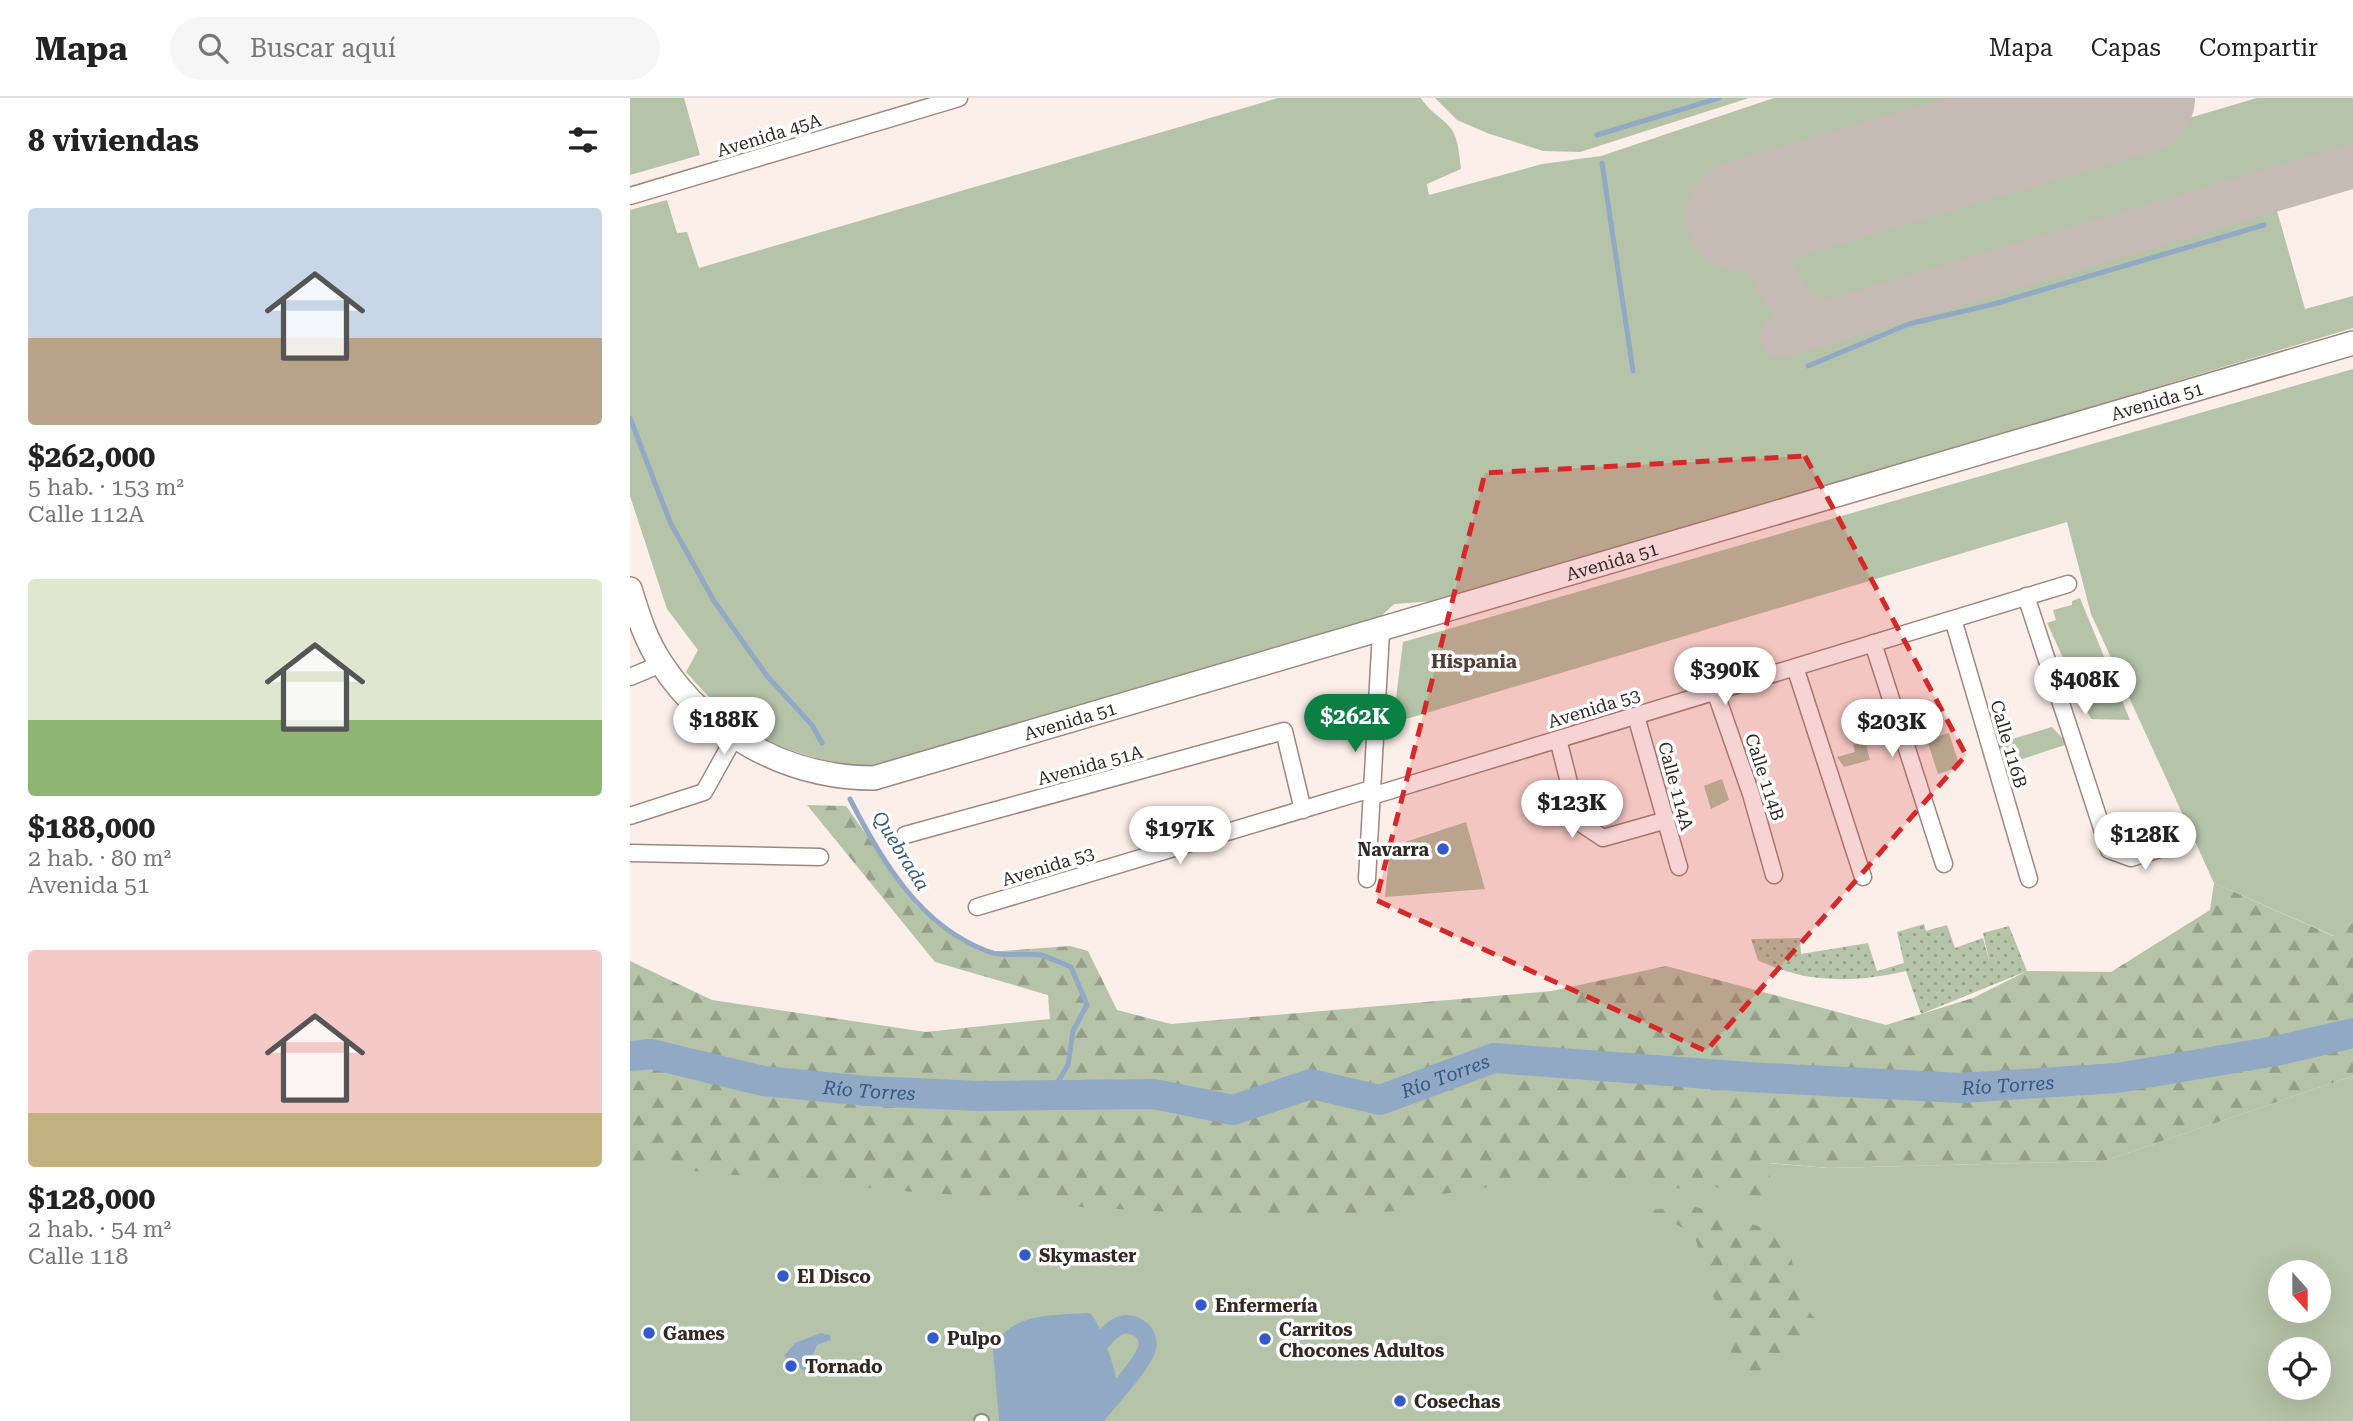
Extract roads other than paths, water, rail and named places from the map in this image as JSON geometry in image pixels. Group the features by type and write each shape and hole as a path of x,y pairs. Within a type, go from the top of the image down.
{"main road":[{"name":"Avenida 51","path":"630,589 643,629 661,664 694,705 734,738 812,772 842,778 874,778 1381,632 2353,343"}],"street":[{"name":"Avenida 45A","path":"630,196 959,98"},
{"name":"Avenida 53","path":"977,907 1303,810 1559,739 2068,584"},
{"path":"2026,596 2109,850 2131,858 2182,842"},
{"name":"Calle 116B","path":"1953,619 2029,879"},
{"path":"1367,879 1381,632"},
{"path":"1873,643 1944,864"},
{"path":"630,677 661,664"},
{"path":"1795,667 1863,877"},
{"name":"Calle 114B","path":"1716,691 1751,794 1774,875"},
{"name":"Calle 114A","path":"1636,716 1663,821 1679,867"},
{"name":"Avenida 51A","path":"905,835 1284,731 1303,810"},
{"path":"630,816 704,792 734,738"},
{"path":"1559,739 1579,822 1603,838 1663,821"},
{"path":"630,853 820,858"}],"water":[{"path":"1089,1313 1103,1337 1116,1377 1118,1394 1109,1408 1098,1421 999,1421 993,1349 1001,1337 1011,1328 1035,1318"},
{"path":"821,1333 830,1335 831,1340 817,1345 806,1372 784,1356 795,1343"}],"waterway":[{"path":"1597,135 1719,98"},
{"path":"1602,163 1633,371"},
{"path":"1808,366 1909,324 1994,304 2264,225"},
{"name":"Quebrada","path":"630,418 670,522 714,601 767,676 812,725 822,743"},
{"name":"Quebrada","path":"850,799 889,867 922,908 942,925 963,940 993,953 1041,955 1071,967 1087,1005 1073,1031 1068,1065 1050,1095"},
{"name":"Río Torres","path":"630,1056 651,1054 763,1081 867,1091 980,1096 1154,1094 1233,1110 1311,1084 1380,1100 1494,1058 1748,1077 1961,1088 2117,1078 2276,1051 2353,1033"},
{"path":"1090,1356 1111,1331 1125,1324 1142,1331 1148,1343 1145,1355 1092,1421"}],"place":[{"name":"Navarra","path":"1443,849"},
{"name":"Skymaster","path":"1025,1255"},
{"name":"El Disco","path":"783,1276"},
{"name":"Enfermería","path":"1201,1305"},
{"name":"Games","path":"649,1333"},
{"name":"Pulpo","path":"933,1338"},
{"name":"Carritos Chocones Adultos","path":"1265,1339"},
{"name":"Tornado","path":"791,1366"},
{"name":"Cosechas","path":"1400,1401"}],"district":[{"name":"Hispania","path":"1474,661"}]}
